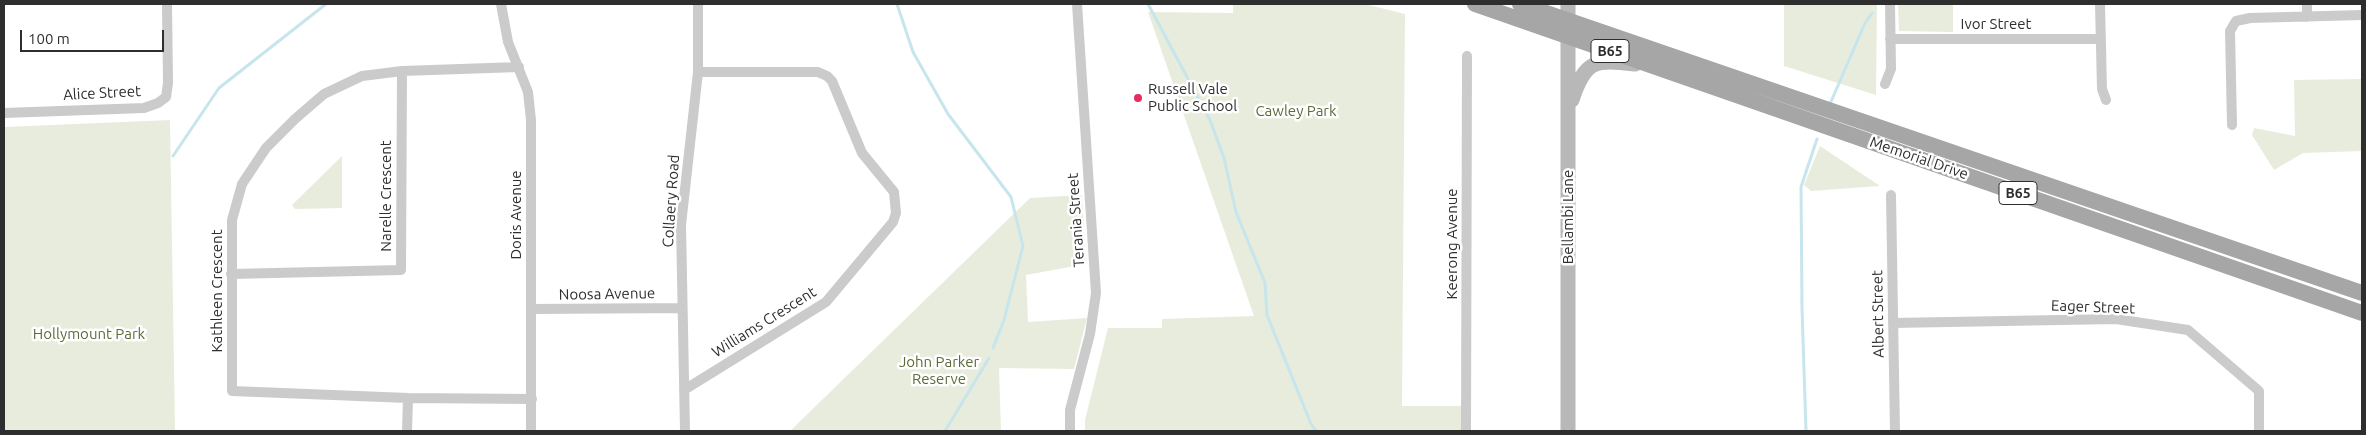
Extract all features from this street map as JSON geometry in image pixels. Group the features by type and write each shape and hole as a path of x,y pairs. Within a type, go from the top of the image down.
{"main road":[{"name":"Memorial Drive","path":"1475,4 1568,38 2362,313"},
{"name":"Memorial Drive","path":"1520,4 2362,293"},
{"name":"Bellambi Lane","path":"1568,4 1568,431"},
{"path":"1568,114 1581,76 1589,67 1598,63 1616,62 1651,66"}],"street":[{"name":"Alice Street","path":"4,113 144,108 158,103 166,97 168,83 167,4"},
{"name":"Doris Avenue","path":"501,4 508,42 528,92 531,120 531,431"},
{"name":"Collaery Road","path":"684,431 681,225 698,72 698,4"},
{"name":"Terania Street","path":"1070,431 1070,410 1090,334 1096,293 1077,4"},
{"path":"1886,84 1891,69 1890,4"},
{"path":"2100,4 2102,89 2106,100"},
{"path":"2307,4 2307,16"},
{"path":"2232,125 2230,31 2236,21 2250,18 2362,15"},
{"name":"Ivor Street","path":"1890,39 2101,39"},
{"name":"Keerong Avenue","path":"1466,431 1467,56"},
{"name":"Kathleen Crescent","path":"519,67 402,71 362,76 324,94 294,119 266,148 242,184 232,220 232,391 408,398 532,399"},
{"name":"Narelle Crescent","path":"231,274 401,270 402,71"},
{"name":"Williams Crescent","path":"684,390 826,302 893,222 896,213 894,192 891,186 862,153 832,81 827,76 818,72 698,72"},
{"name":"Albert Street","path":"1891,195 1895,431"},
{"name":"Noosa Avenue","path":"532,309 682,308"},
{"name":"Eager Street","path":"1893,323 2116,319 2188,330 2259,391 2259,431"},
{"path":"407,431 408,398"}],"green space":[{"name":"Cawley Park","path":"1233,4 1365,4 1405,14 1402,406 1462,406 1462,431 1085,431 1085,420 1108,328 1162,328 1162,319 1254,316 1148,12 1233,13"},
{"path":"1784,4 1877,4 1876,95 1784,66"},
{"path":"1898,4 1953,4 1953,32 1899,31"},
{"path":"2362,79 2362,151 2303,153 2274,170 2252,135 2254,128 2295,136 2294,80"},
{"name":"Hollymount Park","path":"170,120 175,431 4,431 4,127"},
{"path":"1820,146 1880,186 1811,191 1804,185"},
{"path":"342,156 342,208 295,209 292,205"},
{"name":"John Parker Reserve","path":"1082,195 1086,264 1026,275 1028,322 1087,318 1074,369 999,368 1001,431 790,431 1030,198"}],"waterway":[{"path":"173,156 219,88 326,4"},
{"path":"897,4 913,52 948,114 1011,197 1023,246 1004,320 993,348"},
{"path":"1148,4 1210,120 1224,158 1236,212 1265,283 1267,315 1311,424 1316,431"},
{"path":"1830,104 1865,23 1872,13"},
{"path":"1806,431 1801,187 1817,139"},
{"path":"945,431 989,358"}],"place":[{"name":"Russell Vale Public School","path":"1138,98"}]}
